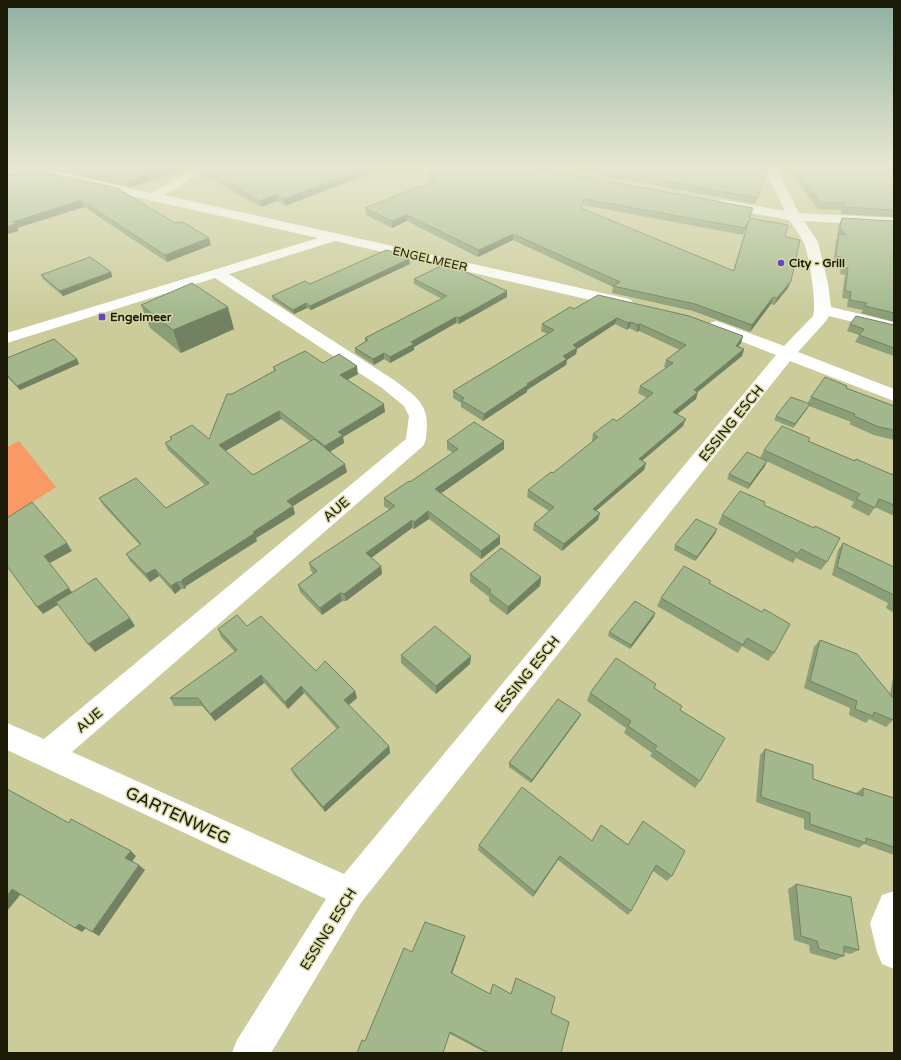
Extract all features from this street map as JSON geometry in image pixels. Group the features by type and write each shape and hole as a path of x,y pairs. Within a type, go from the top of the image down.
{"street":[{"path":"239,215 334,237"},
{"path":"781,215 794,218 894,222"},
{"path":"794,218 811,242 820,283 823,310 894,327"},
{"name":"ENGELMEER","path":"7,338 334,237 643,306"},
{"name":"AUE","path":"47,756 416,441 418,416 412,403 388,384 217,273"},
{"name":"ESSING ESCH","path":"250,1053 349,893 787,353 820,318 823,310"},
{"path":"699,320 894,395"},
{"name":"GARTENWEG","path":"7,736 47,756 349,893"},
{"path":"894,907 887,923 894,952"}],"shaded area":[{"path":"19,441 56,487 7,519 7,447"}],"building":[{"path":"7,215 33,215 13,222 16,224 7,227"},
{"path":"105,215 163,215 175,223 183,222 209,238 165,255"},
{"path":"381,215 406,215 392,221"},
{"path":"408,215 599,215 734,271 749,220 745,228 675,215 750,215 749,218 788,225 785,237 800,240 791,281 777,298 773,297 752,325 695,304 613,286 620,282 513,234 479,250"},
{"path":"842,218 894,221 894,313 865,306 867,303 850,300 851,292 845,291 848,268 843,267 844,258 836,256 839,234 846,235 840,228"},
{"path":"386,250 407,255 409,259 310,306 306,303 293,310 272,296 305,281 310,284"},
{"path":"90,257 111,272 60,291 41,275"},
{"path":"447,263 507,291 459,318 456,317 411,342 414,344 390,357 384,353 373,359 355,348 368,340 365,338 447,296 414,279"},
{"path":"192,283 228,307 173,330 141,305"},
{"path":"598,295 689,316 743,336 736,346 744,349 694,390 698,392 673,412 686,419 639,459 646,463 593,509 600,513 564,544 534,524 554,507 528,490 551,472 553,473 598,437 593,434 613,419 617,421 653,393 640,386 673,363 666,360 686,345 640,324 638,325 631,322 628,323 617,318 573,345 577,348 563,356 567,359 527,384 528,385 484,414 461,400 464,398 453,391 554,330 542,324 570,307 574,309"},
{"path":"856,316 894,325 894,348 859,335 864,329 850,324"},
{"path":"54,339 77,359 17,386 7,375 7,358"},
{"path":"305,351 323,363 339,354 357,366 340,375 384,404 338,432 343,435 325,446 279,411 219,445 253,475 314,439 345,464 287,501 293,506 253,532 255,533 183,579 181,582 177,582 171,586 155,569 146,574 126,554 141,544 99,498 136,478 166,508 209,483 165,443 172,439 170,437 192,425 209,439 227,394 232,394 276,370 273,367"},
{"path":"825,377 847,386 846,388 894,406 894,430 879,427 854,416 855,414 811,397"},
{"path":"791,397 810,404 795,424 776,416"},
{"path":"474,422 504,441 435,489 500,536 481,551 428,511 414,522 412,520 366,553 381,566 344,594 340,593 320,608 298,585 317,571 309,563 395,506 384,498 458,449 447,441"},
{"path":"782,426 810,438 808,441 855,461 856,459 893,475 894,473 894,505 879,499 875,508 856,499 860,494 764,450"},
{"path":"747,452 767,461 750,484 729,474"},
{"path":"740,491 765,502 764,505 840,538 827,562 801,549 798,554 722,515"},
{"path":"32,502 67,543 44,556 69,588 37,607 7,566 7,518"},
{"path":"696,519 717,529 697,557 675,545"},
{"path":"843,543 894,567 894,595 837,567"},
{"path":"501,548 541,577 508,607 489,592 491,590 470,574"},
{"path":"684,566 711,581 709,583 762,612 764,609 790,624 774,653 747,638 743,645 661,598"},
{"path":"96,578 130,618 88,644 56,602"},
{"path":"635,601 655,613 631,645 609,632"},
{"path":"237,615 247,626 261,616 316,671 325,661 355,691 344,700 389,746 323,807 291,769 339,727 301,686 285,702 261,675 210,714 198,698 170,698 237,650 218,629"},
{"path":"435,626 471,656 436,686 401,655"},
{"path":"820,640 857,654 894,699 893,720 874,712 873,716 855,709 857,701 810,681"},
{"path":"616,658 656,684 654,688 682,706 680,710 725,738 700,781 654,749 657,746 628,726 631,721 590,693"},
{"path":"558,699 581,714 532,780 509,763"},
{"path":"765,749 813,765 813,779 863,796 863,788 894,798 894,847 866,838 866,843 810,824 810,813 761,797"},
{"path":"522,787 592,841 601,825 628,845 643,821 685,851 672,876 656,865 631,911 560,856 535,892 479,845"},
{"path":"7,789 69,823 71,819 131,851 125,858 139,865 92,932 79,924 75,928 12,889 7,896"},
{"path":"796,884 851,897 859,950 844,946 844,956 819,949 817,941 801,936"},
{"path":"425,922 465,936 451,973 490,994 493,984 511,994 516,978 555,997 551,1013 569,1022 561,1053 489,1053 450,1032 443,1053 357,1053 362,1040 365,1041 404,948 412,952"}],"place":[{"name":"City - Grill","path":"781,263"},
{"name":"Engelmeer","path":"102,317"}]}
